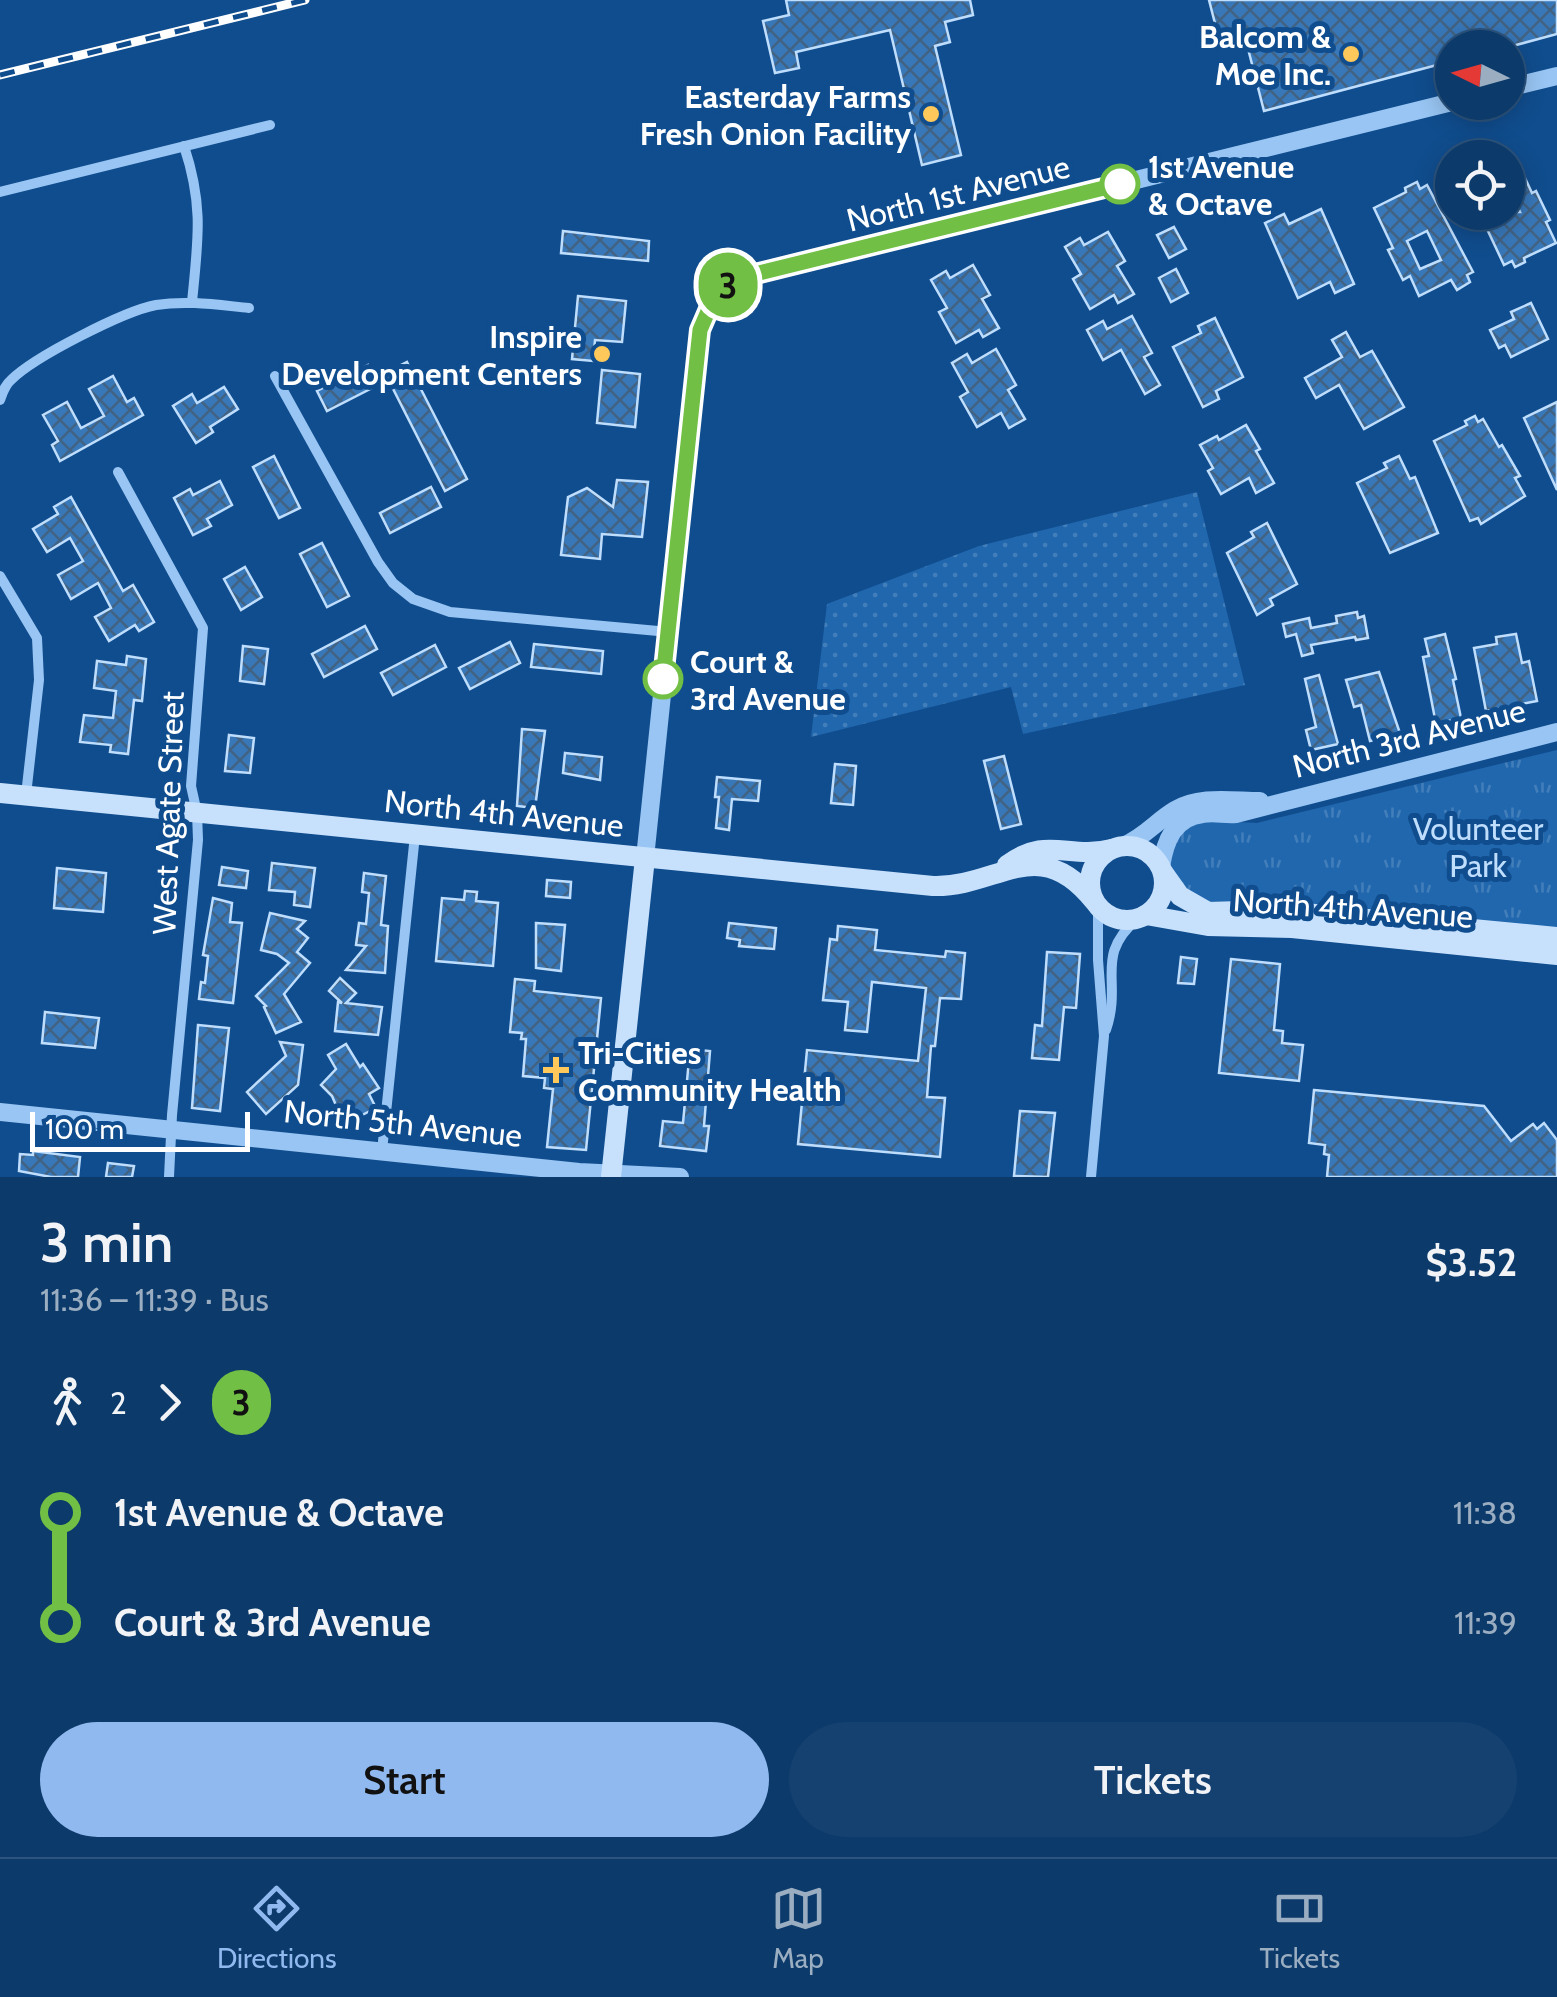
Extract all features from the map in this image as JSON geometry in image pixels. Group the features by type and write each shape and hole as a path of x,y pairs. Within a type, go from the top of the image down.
{"main road":[{"name":"North 4th Avenue","path":"0,793 933,886 963,884 1023,866 1053,869 1072,878 1096,903"},
{"name":"North 4th Avenue","path":"1000,870 1024,853 1040,848 1080,854 1118,847"},
{"path":"1118,847 1143,850 1154,856 1162,870 1163,892 1154,909 1142,917 1118,919 1096,903 1090,888 1099,859 1118,847"},
{"path":"611,1175 645,858"},
{"name":"North 4th Avenue","path":"1162,870 1190,904 1213,912 1272,910 1557,937"},
{"name":"North 4th Avenue","path":"1142,917 1557,955"}],"street":[{"path":"1525,84 1557,76"},
{"name":"North 1st Avenue","path":"669,632 700,330 715,295 747,276 1435,106"},
{"path":"0,192 270,125"},
{"path":"184,146 197,186 200,220 192,302"},
{"path":"0,400 6,383 26,368 152,306 192,302 249,308"},
{"path":"274,376 378,562 393,583 413,599 450,612 669,632 645,858"},
{"name":"West Agate Street","path":"118,472 202,628 190,786 197,812 198,840 169,1177"},
{"path":"0,576 36,638 39,680 26,795"},
{"name":"North 3rd Avenue","path":"1162,870 1167,838 1188,818 1208,813 1230,815 1557,732"},
{"name":"North 3rd Avenue","path":"1118,847 1149,833 1170,813 1189,804 1212,800 1276,802"},
{"path":"382,1152 415,834"},
{"path":"1091,1177 1104,1036 1096,903"},
{"path":"1104,1036 1114,996 1112,950 1124,931 1142,917"},
{"name":"North 5th Avenue","path":"0,1112 611,1175 680,1177"}],"green space":[{"path":"1197,492 1245,685 1023,734 1011,687 811,737 827,604 979,546"},
{"name":"Volunteer Park","path":"1557,750 1557,931 1220,907 1193,900 1168,862 1176,836 1200,820 1257,823"}],"building":[{"name":"Easterday Farms Fresh Onion Facility","path":"786,0 970,0 973,15 945,22 950,42 935,46 961,155 922,165 890,30 796,52 799,68 775,73 763,21 789,15"},
{"name":"Balcom & Moe Inc.","path":"1209,0 1557,0 1557,34 1525,43 1525,30 1435,30 1435,66 1264,111 1244,33 1219,39"},
{"path":"1525,178 1550,220 1546,222 1556,243 1524,258 1525,262 1515,267 1512,261 1504,265 1487,230 1525,230"},
{"path":"1417,182 1420,189 1427,185 1435,200 1435,230 1451,230 1473,272 1467,275 1470,282 1457,290 1451,280 1419,296 1410,276 1403,280 1374,208 1406,192 1405,188","holes":["1427,231 1441,260 1420,269 1407,241"]},
{"path":"1321,209 1354,284 1335,293 1330,282 1298,298 1265,223 1284,214 1289,224"},
{"path":"1174,227 1186,249 1169,258 1157,235"},
{"path":"563,231 649,241 648,261 561,253"},
{"path":"1108,232 1125,261 1117,266 1134,294 1118,303 1114,295 1090,309 1073,279 1081,274 1065,247 1080,238 1084,245"},
{"path":"973,265 990,295 982,299 999,328 983,337 979,330 956,343 939,312 947,308 931,280 946,271 950,278"},
{"path":"1176,269 1188,293 1171,302 1159,278"},
{"path":"578,296 626,301 622,342 595,340 593,361 572,359"},
{"path":"1531,303 1548,339 1511,357 1505,345 1499,348 1490,330 1514,319 1511,312"},
{"path":"1132,316 1152,353 1144,357 1160,385 1145,394 1121,350 1103,360 1087,330 1103,321 1107,329"},
{"path":"1215,318 1243,377 1216,391 1219,399 1203,407 1173,347 1201,333 1198,326"},
{"path":"1346,332 1360,357 1372,351 1404,407 1364,429 1339,385 1316,398 1305,378 1342,357 1332,340"},
{"path":"996,349 1016,385 1008,390 1025,419 1009,428 1001,413 977,427 960,397 968,392 952,363 967,354 972,363"},
{"path":"407,362 467,479 445,491 385,373"},
{"path":"368,365 378,385 327,411 317,391"},
{"path":"602,370 640,374 635,427 597,423"},
{"path":"113,376 127,402 134,398 143,415 60,461 52,445 58,441 43,415 67,402 81,428 104,416 89,389"},
{"path":"224,387 238,409 210,427 213,432 196,443 173,406 192,394 197,403"},
{"path":"1557,402 1557,490 1524,418"},
{"path":"1475,416 1478,422 1483,419 1499,447 1502,445 1520,476 1515,478 1525,496 1481,524 1478,518 1470,521 1434,441 1467,425 1465,421"},
{"path":"1246,425 1274,483 1256,493 1249,478 1221,494 1200,445"},
{"path":"274,456 300,508 279,518 253,467"},
{"path":"1399,456 1410,479 1415,477 1438,533 1390,553 1357,483 1387,468 1384,463"},
{"path":"617,480 648,482 642,537 602,534 600,559 561,555 568,497 587,488 613,507"},
{"path":"220,481 232,505 207,519 211,526 193,535 174,498 190,489 193,495"},
{"path":"431,487 441,507 390,533 380,513"},
{"path":"71,497 123,591 133,585 154,622 139,631 135,625 109,641 95,617 111,608 98,583 71,599 58,575 83,561 70,538 47,552 33,529 58,514 54,507"},
{"path":"1267,523 1297,584 1270,599 1273,605 1257,615 1227,553 1254,537 1251,532"},
{"path":"322,543 349,596 327,607 300,554"},
{"path":"245,567 262,597 241,610 224,579"},
{"path":"1357,612 1358,618 1364,616 1368,638 1311,645 1313,653 1302,656 1296,634 1286,637 1283,624 1309,618 1311,628 1337,623 1336,616"},
{"path":"365,626 377,649 324,677 312,654"},
{"path":"1445,634 1461,718 1436,724 1423,657 1429,656 1425,639"},
{"path":"1516,634 1522,663 1529,661 1537,701 1486,711 1474,648 1497,644 1496,637"},
{"path":"510,642 520,663 470,689 459,668"},
{"path":"534,644 603,651 601,674 531,667"},
{"path":"435,645 446,667 393,695 381,673"},
{"path":"243,646 268,649 264,684 240,681"},
{"path":"127,656 146,659 142,701 134,700 128,754 110,752 111,745 80,742 84,715 113,718 116,691 94,688 97,661 126,665"},
{"path":"1379,672 1402,739 1380,744 1379,739 1370,741 1361,705 1354,707 1346,680"},
{"path":"1319,675 1338,744 1311,750 1306,730 1316,727 1305,679"},
{"path":"522,729 545,731 535,808 517,806"},
{"path":"229,735 254,738 250,773 225,771"},
{"path":"565,753 602,757 600,780 563,773"},
{"path":"1004,756 1021,824 1001,829 984,761"},
{"path":"835,764 856,766 853,805 831,803"},
{"path":"717,777 760,781 758,801 732,799 729,830 716,828"},
{"path":"272,863 315,868 310,907 294,905 295,892 269,890"},
{"path":"222,867 248,871 246,888 219,885"},
{"path":"57,868 106,873 103,912 54,908"},
{"path":"364,873 386,876 381,925 388,926 385,973 346,970 366,946 356,945 359,923 366,924 369,893 362,892"},
{"path":"547,880 571,882 570,898 546,896"},
{"path":"465,891 477,892 476,901 498,903 493,966 436,961 442,898 464,900"},
{"path":"213,898 232,903 230,922 242,923 233,1003 199,999 201,982 205,983 208,956 203,955"},
{"path":"270,913 305,921 297,929 308,938 297,952 310,963 284,994 301,1022 276,1033 266,1006 256,996 289,963 277,954 261,950"},
{"path":"536,923 565,925 561,971 536,968"},
{"path":"729,923 776,928 774,949 739,946 740,940 727,938"},
{"path":"838,926 877,930 875,950 945,957 946,951 965,953 961,999 940,998 935,1046 931,1046 927,1097 945,1098 940,1157 798,1144 807,1050 918,1061 926,988 872,982 867,1032 845,1030 848,1002 823,1000 830,939 837,940"},
{"path":"1047,952 1080,954 1076,1008 1064,1007 1059,1060 1032,1058 1035,1025 1042,1026"},
{"path":"1181,957 1197,959 1194,984 1178,983"},
{"path":"1231,959 1280,964 1274,1030 1283,1031 1282,1043 1303,1045 1299,1081 1219,1073"},
{"path":"340,978 356,993 346,1003 382,1007 378,1035 335,1031 338,1002 342,1003 329,991"},
{"name":"Tri-Cities Community Health","path":"515,979 535,981 534,991 601,998 586,1150 547,1147 553,1089 544,1088 545,1078 523,1076 526,1039 521,1039 522,1033 510,1032"},
{"path":"45,1012 99,1018 95,1048 42,1043"},
{"path":"198,1025 229,1028 220,1111 192,1108"},
{"path":"280,1042 303,1045 298,1085 266,1114 247,1092 286,1056"},
{"path":"346,1044 379,1088 369,1094 376,1108 344,1124 332,1096 321,1085 336,1069 328,1055"},
{"path":"690,1049 710,1051 706,1151 660,1146 663,1121 683,1123"},
{"path":"1314,1090 1484,1106 1511,1141 1533,1124 1537,1129 1544,1123 1557,1140 1557,1177 1327,1177 1329,1155 1324,1154 1325,1145 1309,1143"},
{"path":"1020,1111 1055,1113 1048,1177 1014,1176"},
{"path":"33,1151 80,1157 78,1177 19,1171 20,1154 33,1155"},
{"path":"108,1163 134,1166 132,1177 106,1177"}],"railway":[{"path":"0,75 305,0"}],"bus line":[{"name":"3","path":"663,679 700,330 715,295 724,286 747,276 1120,184"}],"place":[{"name":"Balcom & Moe Inc.","path":"1351,54"},
{"name":"Easterday Farms Fresh Onion Facility","path":"931,114"},
{"name":"1st Avenue & Octave","path":"1120,184"},
{"name":"Inspire Development Centers","path":"602,354"},
{"name":"Court & 3rd Avenue","path":"663,679"},
{"name":"Tri-Cities Community Health","path":"556,1070"}]}
